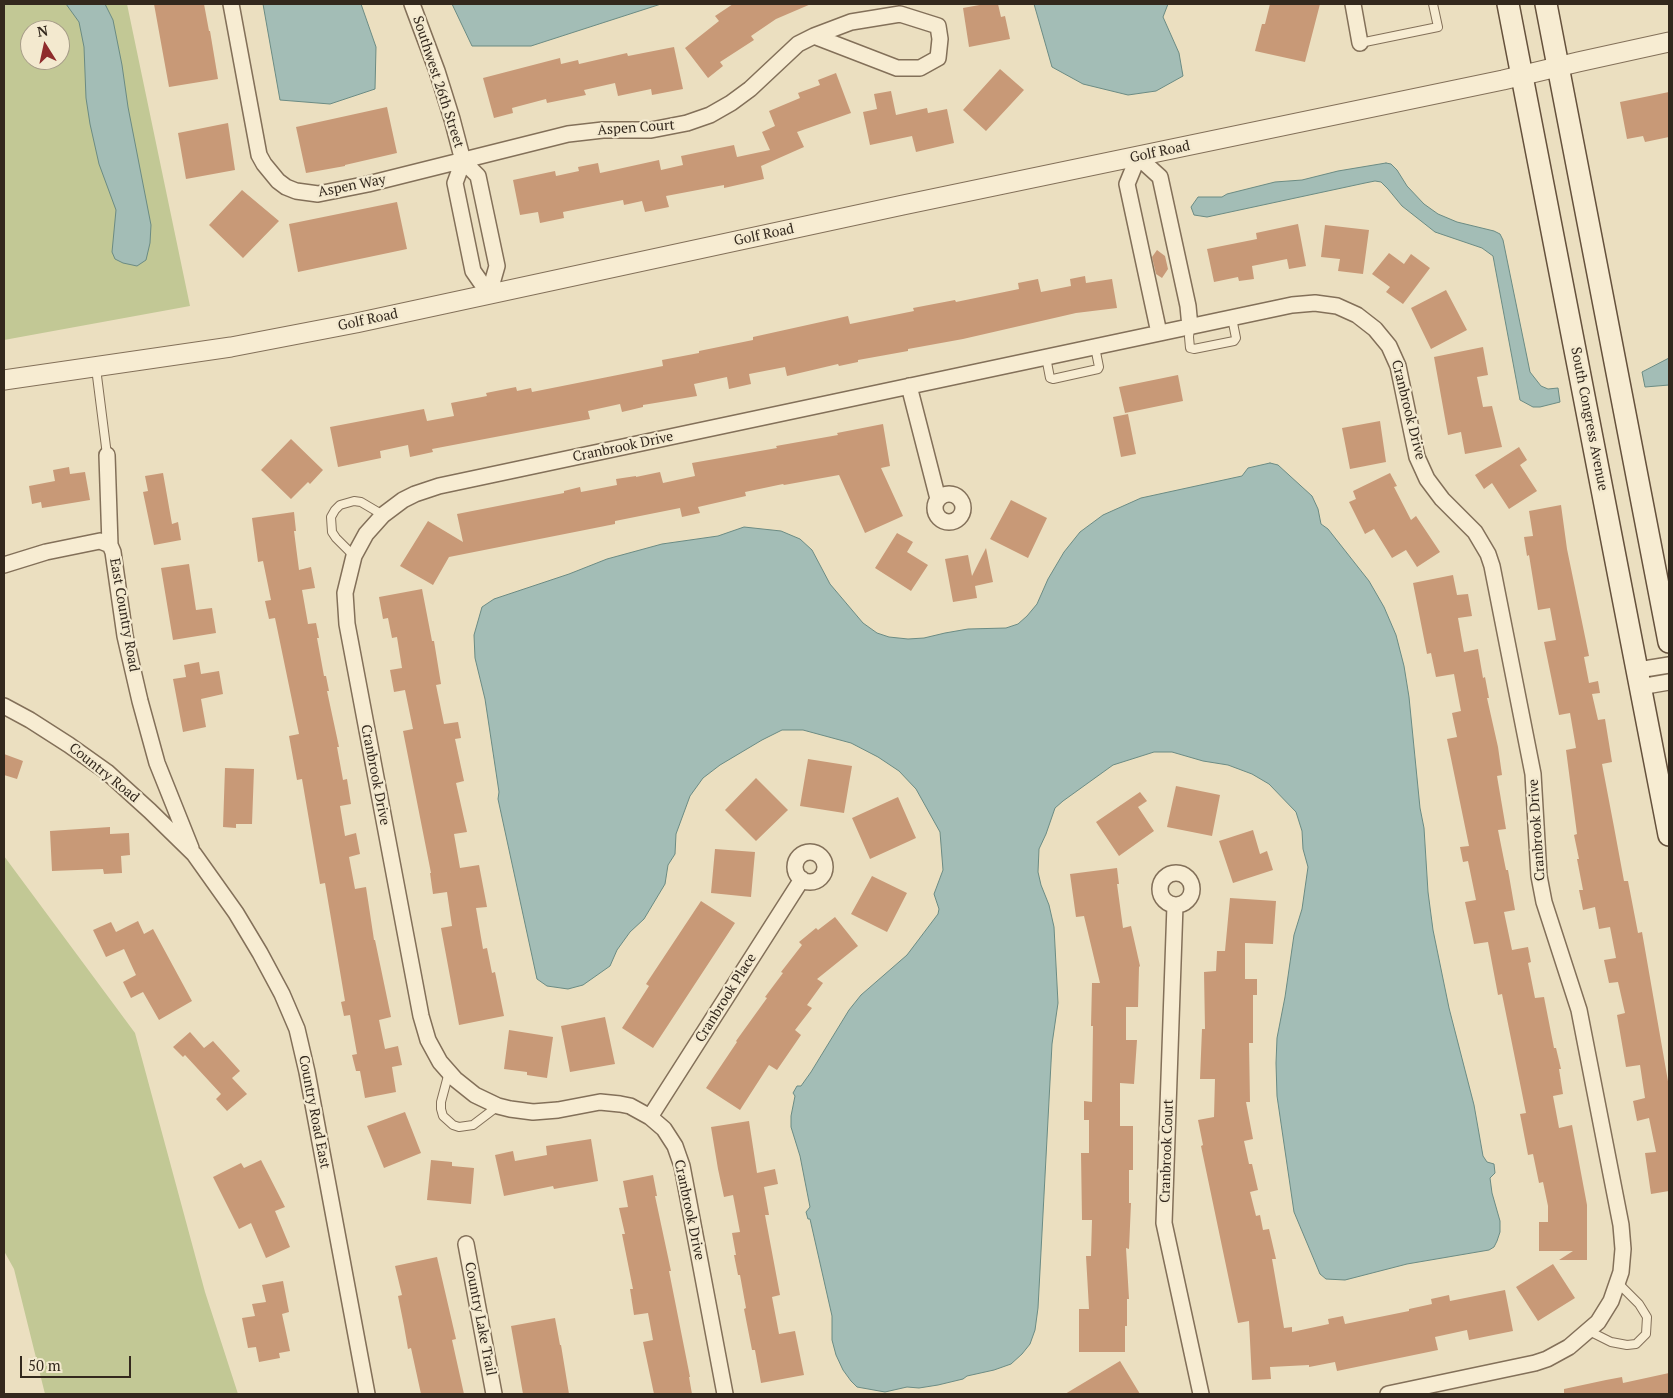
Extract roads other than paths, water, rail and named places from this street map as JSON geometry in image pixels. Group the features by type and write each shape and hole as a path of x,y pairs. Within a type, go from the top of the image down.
{"main road":[{"name":"South Congress Avenue","path":"1508,4 1669,835"},
{"path":"1546,4 1669,642"}],"street":[{"name":"Aspen Way","path":"231,4 259,154 270,173 286,187 307,194 328,193 463,161"},
{"name":"Southwest 26th Street","path":"412,4 440,79 463,161 478,176 497,266 489,294"},
{"path":"1353,4 1360,43"},
{"name":"Aspen Court","path":"463,161 568,134 603,130 651,130 687,123 710,115 731,103 750,88 798,44 814,36 851,22 900,14 938,26 940,39 938,58 920,68 897,68 814,36"},
{"name":"Golf Road","path":"4,380 270,340 1522,76 1669,42"},
{"path":"1159,333 1127,184 1138,157 1160,176 1188,306 1190,327"},
{"name":"Southwest 26th Street","path":"463,161 455,183 473,271 489,294"},
{"name":"Cranbrook Drive","path":"725,1394 682,1166 675,1146 664,1129 650,1117 630,1106 610,1102 546,1112 498,1106 470,1091 449,1072 428,1040 421,1016 347,624 345,593 354,556 366,534 383,515 403,500 439,486 1292,305 1315,303 1337,306 1362,318 1375,329 1389,346 1398,366 1414,443 1427,478 1442,499 1475,532 1488,554 1496,578 1533,774 1539,876 1544,902 1579,1010 1621,1225 1623,1249 1621,1272 1611,1301 1605,1312 1589,1331 1569,1348 1535,1363 1388,1394"},
{"path":"909,386 938,499"},
{"name":"East Country Road","path":"107,455 110,545 113,552 125,636 157,763 194,854"},
{"path":"4,565 46,552 100,541 110,545"},
{"path":"1639,678 1669,665"},
{"path":"1639,678 1669,682"},
{"name":"Country Road","path":"4,706 69,744 107,772 150,810 194,854"},
{"name":"Country Road East","path":"194,854 236,913 260,953 282,994 297,1030 307,1072 367,1394"},
{"name":"Cranbrook Place","path":"650,1117 802,879"},
{"name":"Cranbrook Court","path":"1175,905 1164,1223 1202,1394"},
{"name":"Country Lake Trail","path":"466,1244 494,1394"}],"lane":[{"path":"1360,43 1438,27 1433,4"},
{"path":"1190,327 1188,337 1190,348 1194,349 1234,341 1236,338 1232,318"},
{"path":"1046,357 1050,378 1053,379 1098,369 1095,347"},
{"name":"East Country Road","path":"96,367 107,455"},
{"path":"354,556 332,532 331,517 335,510 340,505 354,501 361,502 383,515"},
{"path":"449,1072 441,1109 443,1116 453,1125 459,1127 473,1125 498,1106"},
{"path":"1589,1331 1611,1342 1627,1345 1636,1344 1646,1334 1647,1318 1640,1304 1618,1283"}],"water":[{"path":"66,4 105,4 113,20 151,225 150,243 146,260 137,266 115,259 112,252 116,210 99,164 90,124 86,98 84,47 79,22"},
{"path":"263,4 361,4 376,47 375,89 330,104 280,100"},
{"path":"452,4 661,4 531,46 472,46"},
{"path":"1034,4 1168,4 1163,17 1179,53 1183,76 1156,91 1128,95 1083,84 1052,67"},
{"path":"1386,163 1391,164 1407,186 1424,204 1438,214 1457,222 1500,234 1503,240 1530,372 1541,386 1548,389 1558,388 1560,402 1533,407 1520,400 1493,256 1482,248 1435,232 1402,206 1381,182 1365,183 1207,217 1194,215 1191,207 1198,197 1222,197 1227,194 1275,182 1302,180 1338,171"},
{"path":"1669,358 1669,385 1645,387 1642,372"},
{"path":"1270,463 1278,465 1312,496 1318,509 1321,524 1328,529 1369,581 1384,607 1396,635 1409,697 1433,930 1449,1008 1474,1105 1483,1156 1487,1162 1494,1164 1495,1173 1490,1178 1500,1221 1500,1232 1497,1241 1494,1247 1489,1250 1407,1264 1345,1280 1326,1279 1320,1274 1294,1212 1277,1096 1277,1038 1294,935 1302,909 1308,867 1303,849 1302,831 1296,812 1269,784 1252,774 1228,765 1203,761 1172,752 1154,752 1113,765 1063,801 1055,808 1039,849 1038,872 1054,927 1058,1003 1052,1044 1038,1308 1035,1330 1030,1344 1011,1364 967,1376 963,1379 938,1385 919,1388 907,1387 885,1392 857,1387 843,1370 832,1340 832,1316 810,1219 808,1219 806,1212 810,1207 800,1156 791,1127 795,1096 793,1093 797,1086 801,1086 811,1072 849,1010 861,995 907,955 938,914 939,909 934,894 943,870 940,832 916,789 899,771 878,757 851,743 803,730 782,730 720,765 703,778 690,796 676,834 675,854 668,865 665,884 644,919 630,932 617,950 610,966 583,985 568,989 547,986 537,979 498,799 499,792 485,699 475,658 474,635 482,607 494,599 607,559 662,544 718,536 744,527 781,531 800,539 812,550 830,584 863,623 877,633 889,637 908,639 924,638 968,629 1006,628 1018,624 1027,616 1037,604 1048,579 1064,552 1080,532 1103,515 1141,498 1242,476 1248,468"}]}
